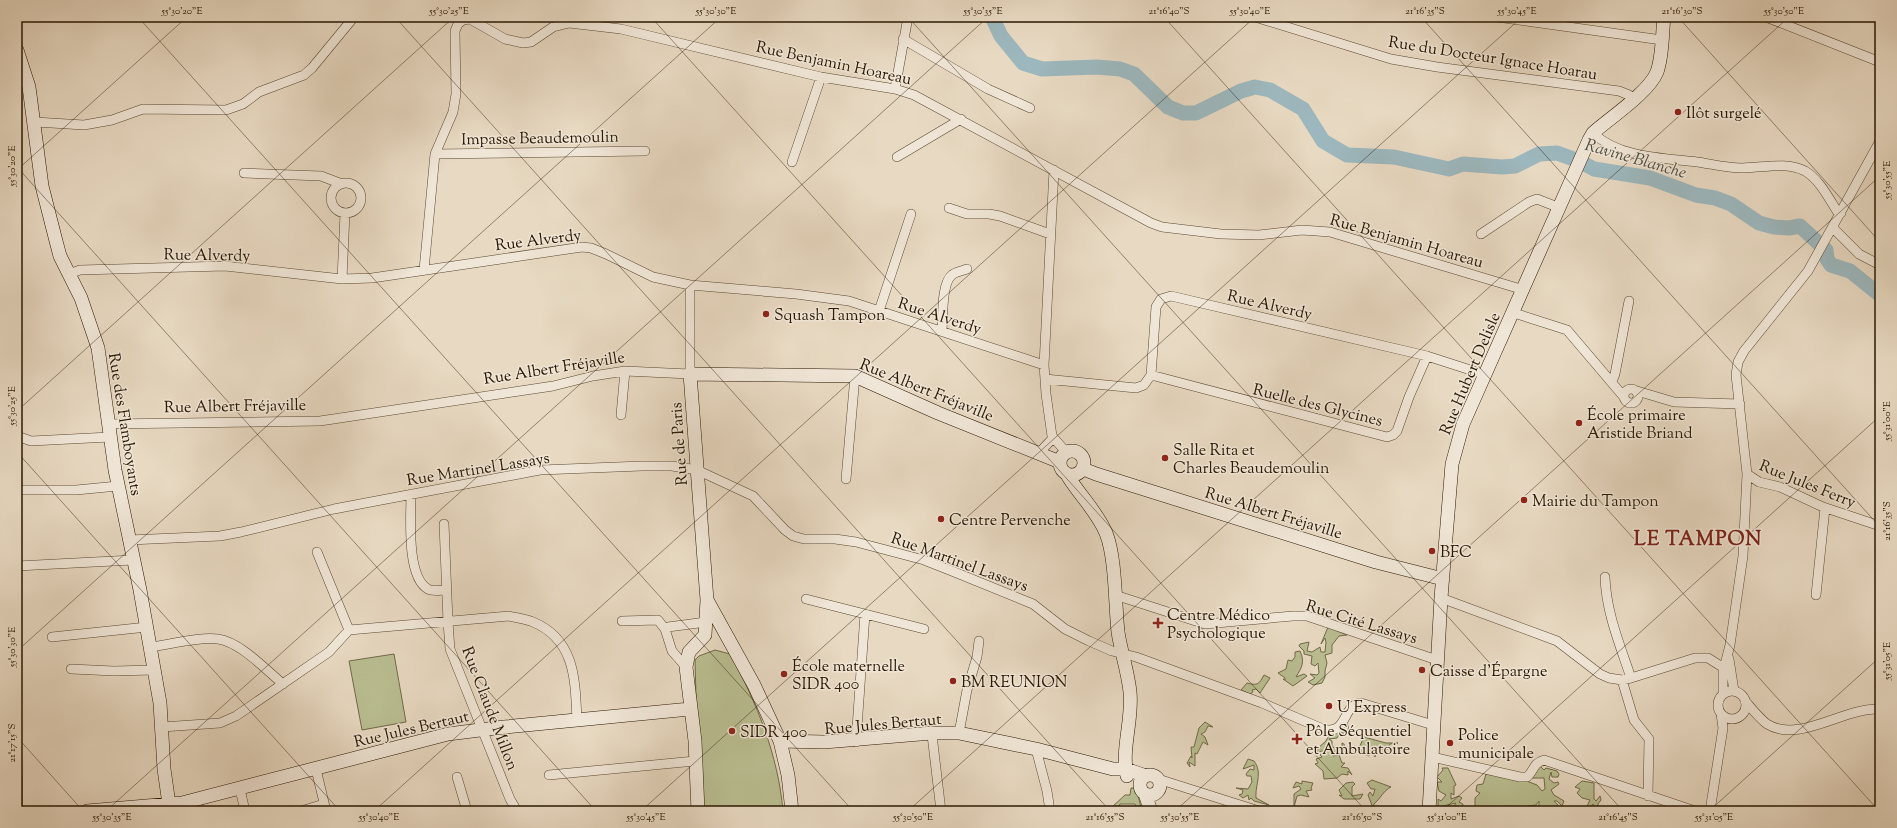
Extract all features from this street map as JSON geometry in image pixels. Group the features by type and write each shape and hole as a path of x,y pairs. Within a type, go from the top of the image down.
{"street":[{"path":"35,122 84,125 112,120 143,109 226,110 235,108 259,92 304,74 312,68 354,17"},
{"path":"895,89 908,17"},
{"name":"Rue du Docteur Ignace Hoarau","path":"1255,17 1391,60 1619,91 1626,93 1633,99"},
{"path":"1497,17 1662,40"},
{"name":"Rue Hubert Delisle","path":"1429,811 1441,598 1452,471 1457,444 1463,424 1514,314 1574,173 1591,137 1651,82 1657,71 1664,17"},
{"path":"1766,17 1880,62"},
{"name":"Rue Benjamin Hoareau","path":"424,270 435,154 453,112 457,77 455,31 458,24 463,20 470,19 505,39 523,43 531,42 562,24 569,23 621,29 821,77 895,89 914,95 961,119 1124,209 1162,227 1244,235 1259,235 1302,230 1330,232 1524,290"},
{"path":"903,39 988,89 1030,108"},
{"name":"Rue des Flamboyants","path":"17,50 29,88 35,122 42,186 56,241 83,304 98,348 118,486 147,627 154,670 162,727 164,769 169,808"},
{"path":"792,162 821,77"},
{"path":"897,157 961,119"},
{"path":"1591,137 1639,155 1739,168 1782,165 1794,167 1805,171 1815,180 1837,211 1841,213"},
{"path":"1710,811 1724,728 1718,706 1723,694 1724,668 1728,654 1743,556 1747,474 1736,375 1738,362 1740,356 1808,271 1834,228 1880,141"},
{"name":"Impasse Beaudemoulin","path":"435,154 645,151"},
{"path":"1054,170 1044,365 1045,379 1052,440 1107,535 1111,555 1118,634 1129,683 1131,701 1122,771"},
{"path":"244,173 321,176 342,184 353,185 361,194 361,201 356,210 345,214"},
{"path":"342,184 336,187 332,193 331,200 335,208 345,214"},
{"path":"1480,234 1528,202 1537,200 1560,208"},
{"path":"949,208 967,214 989,214 1000,216 1050,234"},
{"path":"342,279 345,214"},
{"path":"879,310 911,214"},
{"path":"1834,228 1859,254 1880,265"},
{"name":"Rue Alverdy","path":"69,274 80,270 225,266 342,279 372,278 582,247 591,248 606,254 653,277 690,285 804,295 850,301 1044,365"},
{"path":"942,331 945,288 947,281 952,275 966,269"},
{"name":"Rue de Paris","path":"690,285 690,374 707,600 705,628"},
{"name":"Rue Alverdy","path":"1150,375 1156,307 1161,298 1171,296 1428,356 1486,375"},
{"path":"1612,382 1615,374 1629,301"},
{"path":"1514,314 1567,330 1628,403 1658,398"},
{"name":"Ruelle des Glycines","path":"1150,375 1387,437 1393,435 1397,431 1409,397 1428,356"},
{"path":"621,415 625,371"},
{"name":"Rue Albert Fréjaville","path":"17,436 31,441 109,430 320,421 553,386 593,376 625,371 690,374 854,376 938,413 1039,453 1069,467 1086,470 1376,562 1443,579"},
{"path":"1045,379 1140,388 1148,382 1150,375"},
{"path":"846,479 854,376"},
{"path":"1624,397 1624,392 1628,389 1632,389 1658,398 1682,403 1740,404"},
{"path":"1635,402 1638,398 1636,391"},
{"path":"1039,453 1052,440"},
{"name":"Rue Martinel Lassays","path":"129,540 220,536 334,509 540,470 672,466 697,470 753,496 785,530 793,536 804,539 835,539 856,542 924,560 1023,599 1042,610 1077,636 1112,651 1122,653 1262,702 1329,731 1337,729 1353,706 1361,703 1433,725"},
{"name":"Rue Jules Ferry","path":"1747,474 1759,482 1780,487 1825,508 1880,526"},
{"path":"17,490 76,490 118,486"},
{"path":"411,494 412,558 420,581 423,585 433,591 446,590"},
{"path":"1816,595 1825,508"},
{"name":"Rue Claude Millon","path":"444,524 450,649 510,799 517,811"},
{"path":"317,552 349,630"},
{"path":"17,566 133,560"},
{"path":"1605,576 1605,594 1627,679 1634,720 1649,739 1648,796"},
{"name":"Rue Cité Lassays","path":"1114,595 1205,624 1226,624 1293,616 1307,616 1437,660"},
{"path":"1441,598 1557,640 1600,674 1609,678 1627,679 1695,658 1708,658 1724,668"},
{"path":"806,599 924,629"},
{"name":"Rue de Paris","path":"707,600 754,685 780,741 788,775 792,811"},
{"path":"856,741 865,614"},
{"path":"162,727 220,723 236,716 329,652 349,630 509,616 533,622 554,635 566,652 574,674 577,720"},
{"path":"622,621 658,620 665,629 672,651 686,667"},
{"path":"52,637 147,627"},
{"path":"665,629 668,627 705,628 728,637"},
{"path":"698,811 686,667 689,652 705,628"},
{"path":"150,647 211,638 225,640 241,649 283,684"},
{"path":"956,733 977,657 979,641"},
{"path":"1728,654 1734,691"},
{"path":"71,669 114,671 154,670"},
{"path":"1723,694 1734,691 1741,694 1761,719 1769,725 1783,730 1799,730 1857,711 1880,709"},
{"path":"1721,714 1730,719 1737,718 1743,714 1746,702"},
{"name":"Rue Jules Bertaut","path":"87,811 169,808 448,734 690,709"},
{"path":"1743,714 1761,719"},
{"path":"1724,728 1730,719"},
{"name":"Rue Jules Bertaut","path":"788,775 793,752 797,748 856,741 956,733 1036,749 1122,771 1148,786 1259,811"},
{"path":"932,734 941,811"},
{"name":"Rue Jules Bertaut","path":"780,741 856,741"},
{"path":"1036,749 1047,791 1050,811"},
{"path":"17,752 18,811"},
{"path":"1432,757 1520,777 1527,777 1531,774 1534,766 1538,762 1544,760 1695,811"},
{"path":"549,775 695,761"},
{"path":"301,811 325,808 316,769"},
{"path":"457,777 467,811"},
{"path":"1148,786 1151,810"},
{"path":"240,789 245,811"}],"green space":[{"path":"1328,627 1347,635 1339,636 1332,645 1332,653 1325,655 1327,663 1325,677 1322,683 1313,685 1308,682 1315,678 1310,674 1317,675 1319,673 1318,663 1315,666 1311,664 1312,656 1304,654 1304,651 1299,646 1300,644 1309,642 1307,651 1312,652 1320,647 1321,652 1325,652 1325,638 1321,644"},
{"name":"SIDR 400","path":"715,650 730,654 749,691 765,730 771,750 783,811 704,811 696,697 695,660 699,656"},
{"path":"1300,651 1302,664 1296,677 1304,674 1307,676 1293,686 1283,679 1285,680 1285,678 1278,673 1286,669 1288,660 1292,661 1295,657 1295,652"},
{"path":"394,654 406,722 362,730 349,661"},
{"path":"1264,675 1270,678 1260,693 1256,689 1252,690 1253,692 1250,694 1241,690 1247,683 1258,684"},
{"path":"1205,722 1213,727 1208,726 1205,732 1201,734 1205,737 1208,745 1203,742 1197,754 1195,753 1195,766 1189,762 1190,767 1187,763 1191,756 1192,758 1191,747 1194,747 1199,728"},
{"path":"1347,722 1349,731 1340,733 1337,738 1329,739 1332,741 1332,747 1342,748 1342,743 1344,744 1345,747 1342,751 1338,749 1332,754 1333,756 1339,755 1342,763 1345,763 1341,767 1348,768 1352,775 1348,771 1348,775 1342,774 1337,778 1324,779 1323,771 1315,764 1318,763 1316,759 1322,757 1320,755 1326,751 1321,751 1317,754 1318,748 1326,741 1331,731 1334,735"},
{"path":"1364,737 1386,743 1398,743 1390,744 1385,753 1386,749 1380,749 1379,746 1375,757 1372,752 1369,756 1357,752"},
{"path":"1248,759 1254,761 1257,765 1258,774 1256,798 1269,805 1254,801 1251,798 1249,800 1248,795 1243,798 1239,795 1242,794 1243,790 1236,788 1248,789 1252,782 1251,776 1247,776 1246,774 1250,769 1254,770 1254,765 1243,769"},
{"path":"1539,765 1544,770 1546,768 1557,771 1559,774 1558,777 1552,777 1551,772 1549,779 1554,783 1558,782 1559,784 1551,790 1554,795 1564,801 1562,806 1557,801 1554,801 1562,809 1560,811 1535,811 1535,809 1539,809 1539,801 1536,805 1528,806 1529,811 1495,811 1491,807 1491,811 1470,811 1475,810 1475,798 1480,793 1476,791 1477,785 1483,784 1486,774 1524,780 1537,785 1542,791 1545,789 1544,778 1531,778"},
{"path":"1442,768 1448,768 1456,785 1454,786 1454,795 1451,793 1451,799 1459,796 1462,798 1459,802 1463,804 1462,811 1454,811 1449,806 1454,806 1456,803 1438,807 1438,799 1441,801 1446,795 1439,791 1437,782 1442,782 1437,777 1443,770"},
{"path":"1372,780 1391,787 1386,790 1374,804 1373,808 1368,795 1370,792 1373,796 1375,789 1371,789 1367,783"},
{"path":"1302,781 1313,783 1311,788 1312,790 1306,791 1309,797 1301,795 1297,796 1294,807 1294,794 1301,789 1299,786 1293,788 1296,782 1302,784"},
{"path":"1582,781 1594,783 1594,799 1596,801 1600,796 1601,800 1598,804 1598,811 1595,811 1593,804 1588,810 1586,808 1590,800 1582,798 1577,793 1580,789 1575,787"},
{"path":"1353,782 1355,784 1352,787 1352,796 1363,794 1360,799 1344,799 1339,795 1342,796 1339,790 1346,783"},
{"path":"1131,788 1136,788 1142,811 1138,811 1135,804 1120,804 1119,807 1121,808 1113,810 1111,808 1125,795 1130,795"}],"waterway":[{"name":"Ravine Blanche","path":"992,17 1001,36 1023,63 1042,69 1097,67 1120,69 1134,74 1168,107 1183,113 1196,113 1241,91 1255,87 1270,90 1303,109 1323,141 1347,155 1394,157 1449,169 1463,164 1502,167 1515,166 1539,154 1557,153 1579,161 1594,169 1650,178 1696,195 1715,198 1731,204 1759,223 1774,227 1789,228 1800,226 1826,250 1827,259 1831,265 1850,271 1880,295"}],"place":[{"name":"Ilôt surgelé","path":"1678,112"},
{"name":"Squash Tampon","path":"766,314"},
{"name":"École primaire Aristide Briand","path":"1579,423"},
{"name":"Salle Rita et Charles Beaudemoulin","path":"1165,458"},
{"name":"Mairie du Tampon","path":"1524,500"},
{"name":"Centre Pervenche","path":"941,519"},
{"name":"BFC","path":"1432,551"},
{"name":"Centre Médico Psychologique","path":"1158,623"},
{"name":"Caisse d'Épargne","path":"1422,670"},
{"name":"École maternelle SIDR 400","path":"784,674"},
{"name":"BM REUNION","path":"953,681"},
{"name":"U Express","path":"1329,706"},
{"name":"SIDR 400","path":"732,731"},
{"name":"Pôle Séquentiel et Ambulatoire","path":"1297,739"},
{"name":"Police municipale","path":"1450,743"}],"district":[{"name":"LE TAMPON","path":"1698,538"}]}
